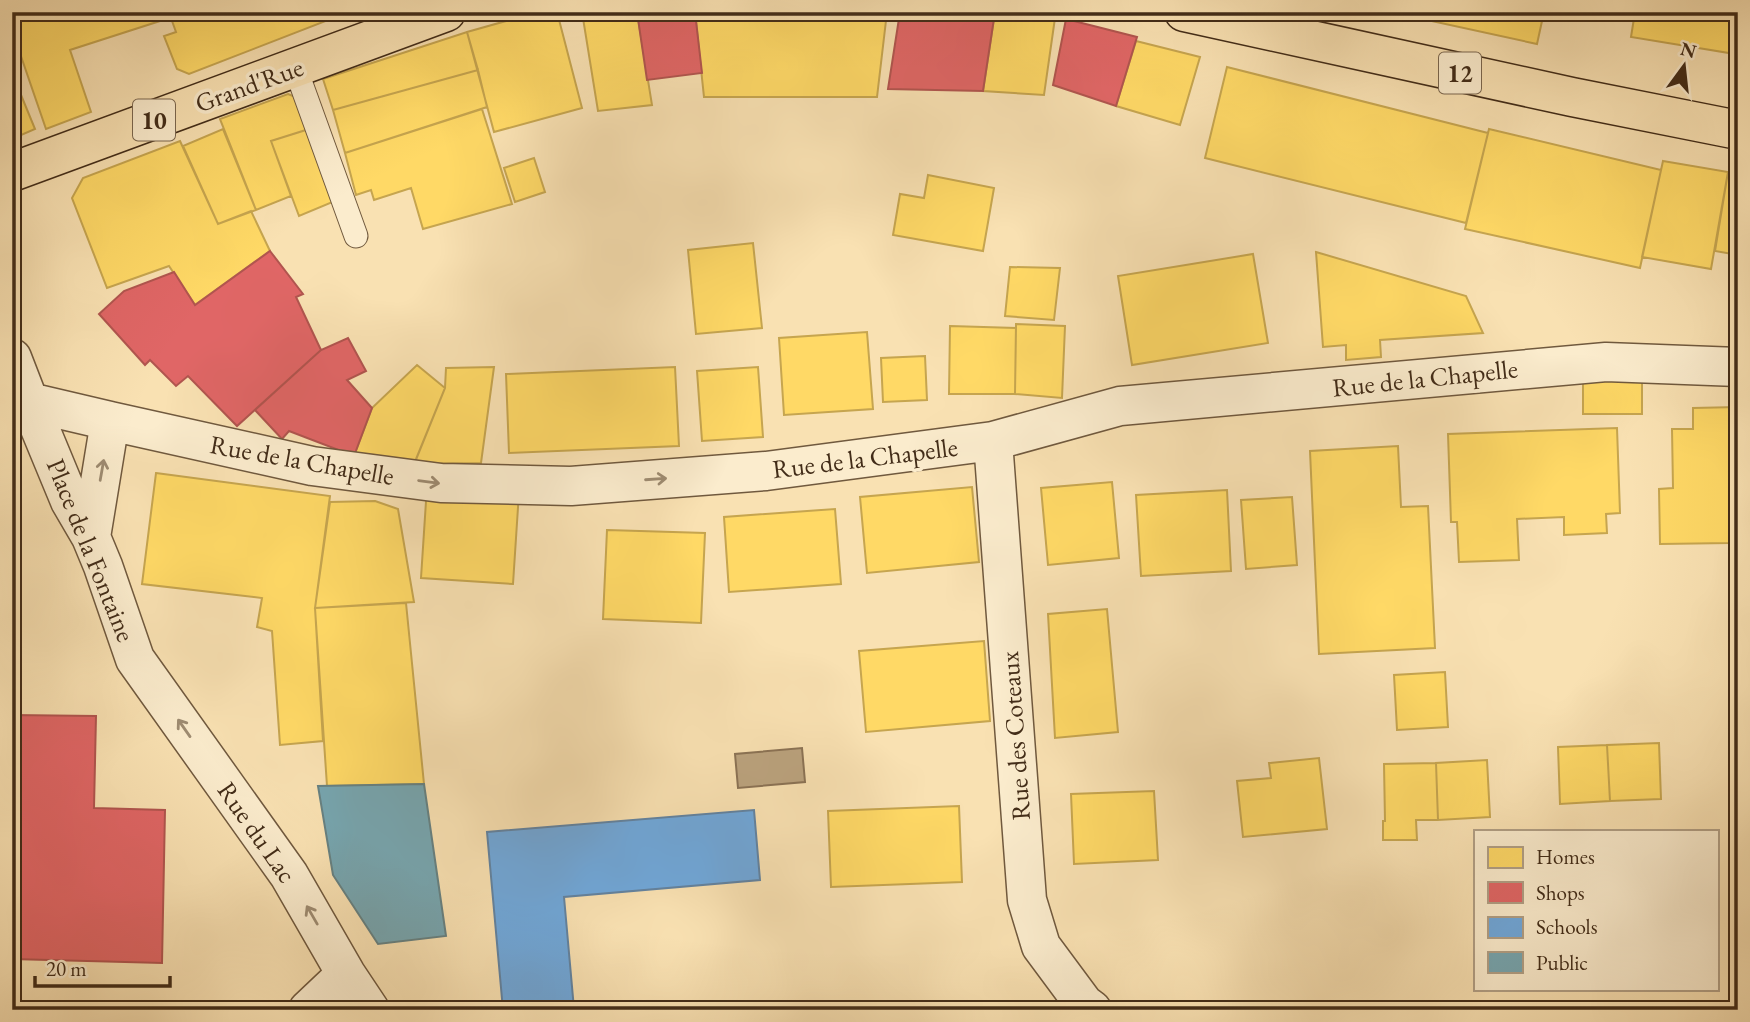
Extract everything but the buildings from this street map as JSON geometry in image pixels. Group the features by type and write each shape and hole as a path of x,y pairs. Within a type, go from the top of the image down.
{"main road":[{"name":"Grand'Rue","path":"12,172 446,12"},
{"name":"12","path":"1184,12 1572,97 1738,130"}],"street":[{"path":"12,358 29,402 110,421 91,537"},
{"name":"Rue de la Chapelle","path":"110,421 312,466 441,484 571,486 766,471 993,441 1121,406 1606,362 1738,367"},
{"name":"Place de la Fontaine","path":"29,402 70,500 91,537 135,659"},
{"name":"Rue des Coteaux","path":"993,441 1027,900 1041,946 1084,1004 1092,1010"},
{"name":"Rue du Lac","path":"135,659 289,875 370,1010"},
{"path":"308,1010 346,974"}],"lane":[{"path":"295,67 356,236"}],"shaded area":[{"path":"802,748 805,782 738,788 735,754"}]}
